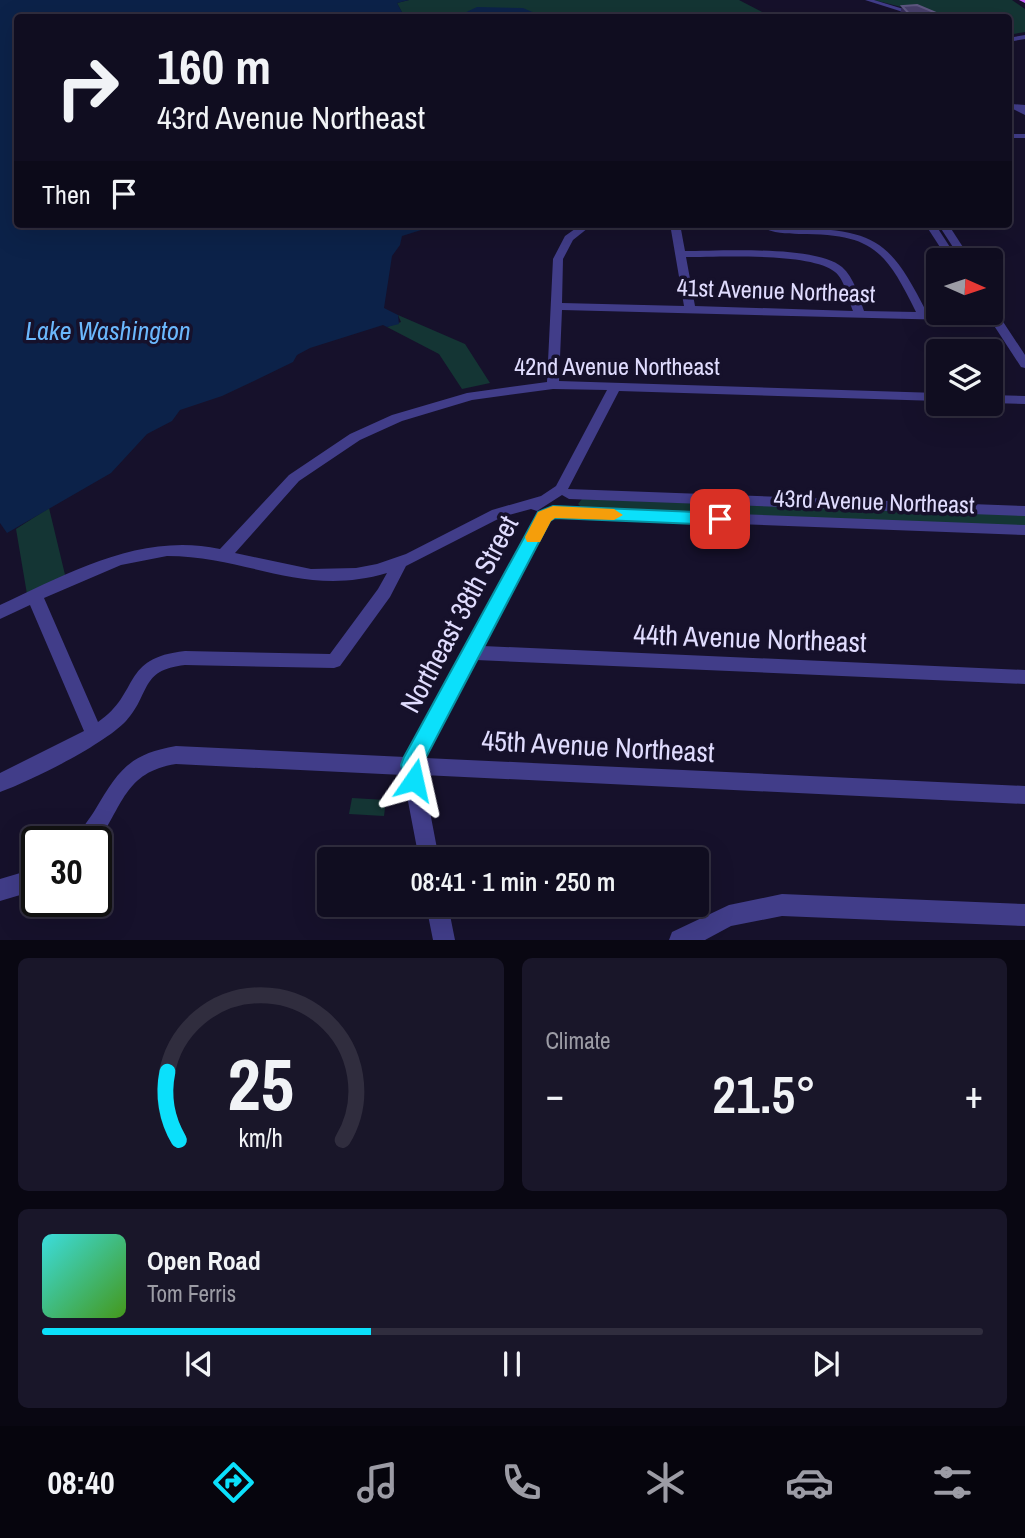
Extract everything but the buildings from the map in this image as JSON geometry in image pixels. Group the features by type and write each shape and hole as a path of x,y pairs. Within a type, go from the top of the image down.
{"street":[{"path":"868,0 916,14"},
{"path":"553,385 555,306 561,251 569,238 583,228"},
{"path":"676,228 690,310"},
{"path":"774,228 842,233 881,247 891,258 923,316"},
{"path":"933,228 946,248"},
{"path":"946,228 959,248"},
{"path":"680,254 806,257 827,262 842,272 860,315"},
{"name":"41st Avenue Northeast","path":"555,306 926,316"},
{"path":"1000,326 1025,364"},
{"name":"42nd Avenue Northeast","path":"224,555 294,478 355,437 397,418 442,403 508,389 553,385 926,397"},
{"name":"Northeast 38th Street","path":"411,765 473,653 546,510 565,491 615,387"},
{"path":"1003,399 1025,400"},
{"name":"43rd Avenue Northeast","path":"565,491 1025,511"},
{"name":"43rd Avenue Northeast","path":"0,612 130,558 160,550 187,550 224,555 279,573 355,575 399,565 432,550 494,514 546,510 1025,530"},
{"path":"0,783 94,733 123,712 139,677 161,660 185,658 334,661 384,593 399,565"},
{"path":"34,597 94,733"},
{"name":"44th Avenue Northeast","path":"473,653 1025,677"},
{"name":"45th Avenue Northeast","path":"95,826 121,783 138,766 155,758 176,755 1025,795"},
{"path":"411,765 427,847"},
{"path":"0,890 21,884"},
{"path":"680,940 729,916 782,905 1025,915"},
{"path":"439,917 444,940"}],"green space":[{"path":"409,0 739,0 764,13 783,13 403,14 397,3"},
{"path":"874,0 1012,0 1025,9 1025,32 1012,34 1012,14 928,14"},
{"path":"398,315 465,344 490,383 462,389 439,354 387,327 401,322"},
{"path":"582,499 1025,515 1025,526 583,509 578,504"},
{"path":"49,508 67,583 28,600 16,529"},
{"path":"352,798 386,800 384,816 349,814"}],"water":[{"name":"Lake Washington","path":"0,0 409,0 397,3 403,14 14,14 14,228 427,228 402,236 400,245 392,256 384,308 398,315 399,324 387,327 383,325 310,348 297,355 293,362 258,379 222,396 180,410 172,421 147,434 111,473 7,533 0,523"},
{"path":"477,7 523,8 537,14 462,14"}],"slow traffic":[{"path":"533,537 544,517 553,512 614,515"}],"route":[{"path":"414,780 411,765 544,517 553,512 720,519"}]}
